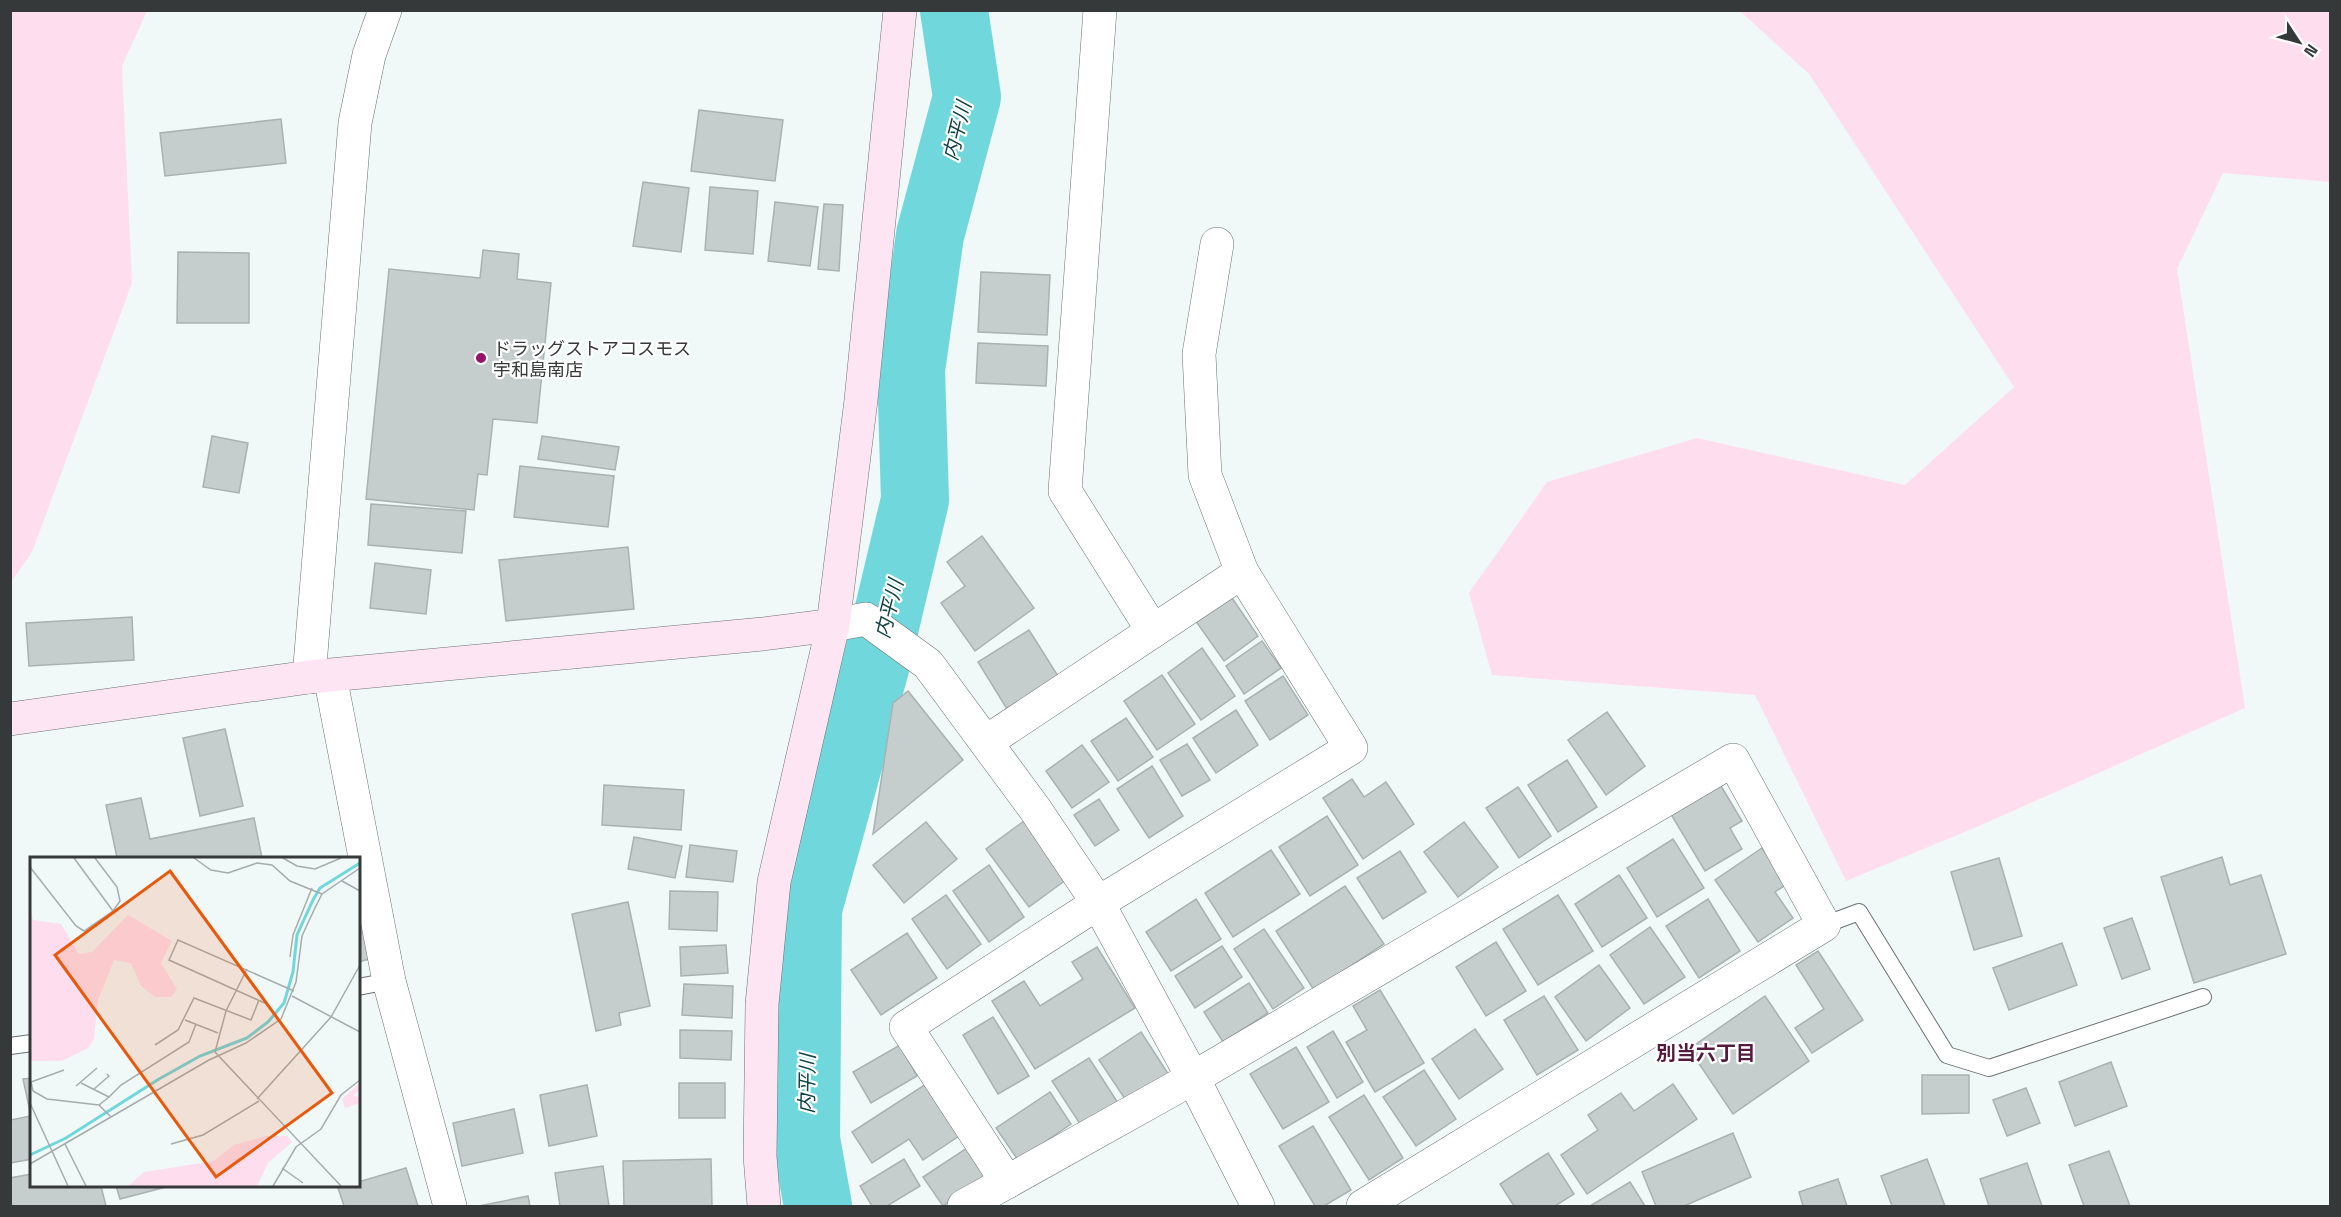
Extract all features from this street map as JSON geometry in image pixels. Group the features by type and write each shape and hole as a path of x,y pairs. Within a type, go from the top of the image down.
{"street":[{"path":"352,857 320,677 355,123 369,55 385,10"},
{"path":"764,1206 760,1156 762,1004 774,882 833,625 861,400 900,10"},
{"path":"1100,10 1065,491 1153,631"},
{"path":"1007,1182 906,1027 1098,903 1351,748 1242,572 1204,475 1199,354 1217,244"},
{"path":"986,742 1242,572"},
{"path":"10,719 320,677 763,634 866,619 928,664 986,742 1098,903 1193,1078 1258,1206"},
{"path":"964,1206 1193,1078 1733,760 1824,925 1364,1206"},
{"path":"360,904 374,984 450,1206"}],"lane":[{"path":"1824,925 1859,912 1947,1055 1989,1068 2203,997"},
{"path":"10,1046 30,1043"}],"shaded area":[{"path":"11,10 147,11 122,66 132,283 32,552 11,582"},
{"path":"1740,11 2330,11 2330,182 2223,173 2177,269 2245,708 1979,826 1846,881 1755,695 1492,675 1469,593 1547,482 1697,438 1905,485 2014,387 1809,74"}],"building":[{"path":"699,110 783,120 775,181 691,171"},
{"path":"281,119 286,163 165,176 160,133"},
{"path":"643,182 689,188 681,252 633,246"},
{"path":"710,187 758,191 753,254 705,250"},
{"path":"775,202 818,207 810,266 768,261"},
{"path":"824,204 843,205 839,271 818,269"},
{"path":"483,250 519,254 517,279 551,283 537,423 493,419 487,475 478,474 474,510 366,499 389,269 480,278"},
{"path":"178,252 249,253 249,323 177,323"},
{"path":"981,272 1050,275 1047,335 978,332"},
{"path":"978,343 1048,346 1046,386 976,383"},
{"path":"212,436 248,443 239,493 203,487"},
{"path":"542,436 619,447 615,470 538,459"},
{"path":"520,466 614,476 608,527 514,517"},
{"path":"371,504 466,511 462,553 368,545"},
{"path":"982,536 1034,608 975,651 941,603 965,586 947,562"},
{"path":"628,547 634,609 506,621 499,560"},
{"path":"375,563 431,570 426,614 370,608"},
{"path":"1230,595 1258,636 1224,661 1195,620"},
{"path":"132,617 134,660 29,666 26,623"},
{"path":"1029,630 1058,676 1007,709 978,662"},
{"path":"1262,641 1281,668 1244,694 1226,666"},
{"path":"1202,648 1235,696 1201,720 1168,673"},
{"path":"1162,675 1195,724 1157,750 1124,701"},
{"path":"1283,676 1308,715 1270,740 1245,701"},
{"path":"908,691 963,760 873,834 893,703"},
{"path":"1236,710 1258,745 1216,773 1193,738"},
{"path":"1607,712 1645,766 1606,795 1568,740"},
{"path":"1126,718 1153,757 1118,781 1091,741"},
{"path":"225,729 243,806 200,816 183,738"},
{"path":"1187,744 1210,780 1182,796 1160,760"},
{"path":"1082,745 1109,782 1072,808 1046,771"},
{"path":"1567,760 1597,807 1558,832 1528,785"},
{"path":"1152,766 1183,816 1149,838 1117,789"},
{"path":"1352,779 1364,797 1386,782 1414,824 1363,859 1323,798"},
{"path":"1718,781 1742,821 1730,828 1742,849 1705,871 1669,811"},
{"path":"604,785 684,790 681,830 602,825"},
{"path":"1518,787 1551,836 1519,858 1486,808"},
{"path":"141,798 150,839 254,818 262,857 117,857 106,805"},
{"path":"1099,799 1119,830 1095,846 1074,815"},
{"path":"1327,816 1358,865 1310,896 1279,847"},
{"path":"1024,821 1067,879 1029,907 986,849"},
{"path":"926,822 957,859 904,903 873,865"},
{"path":"1464,822 1498,867 1458,897 1424,852"},
{"path":"634,837 682,846 675,878 628,869"},
{"path":"1673,839 1704,888 1657,917 1627,868"},
{"path":"690,845 737,851 733,882 686,877"},
{"path":"1762,848 1787,884 1775,892 1793,918 1758,942 1715,880"},
{"path":"1271,850 1300,894 1233,937 1205,893"},
{"path":"1400,851 1426,892 1383,919 1357,878"},
{"path":"2222,857 2230,885 2261,875 2286,954 2194,983 2161,877"},
{"path":"1999,858 2022,936 1974,950 1951,872"},
{"path":"989,865 1024,917 989,942 953,891"},
{"path":"1619,875 1647,918 1602,947 1575,904"},
{"path":"1345,886 1384,944 1314,990 1276,931"},
{"path":"670,891 718,892 717,931 669,929"},
{"path":"946,895 981,944 947,969 912,919"},
{"path":"1558,895 1593,951 1538,985 1503,929"},
{"path":"1196,899 1221,939 1171,971 1146,932"},
{"path":"1708,899 1740,951 1699,978 1666,926"},
{"path":"628,902 650,1006 619,1013 621,1025 596,1031 572,914"},
{"path":"2132,918 2150,969 2122,979 2104,928"},
{"path":"360,920 370,959 360,962"},
{"path":"1650,927 1685,977 1644,1004 1610,955"},
{"path":"1264,929 1304,988 1273,1009 1234,949"},
{"path":"907,933 937,978 881,1015 851,970"},
{"path":"1496,942 1526,991 1486,1016 1456,967"},
{"path":"2062,943 2077,985 2009,1010 1993,968"},
{"path":"726,945 728,973 681,976 680,947"},
{"path":"1222,946 1242,977 1195,1008 1175,976"},
{"path":"1097,947 1135,1008 1035,1069 992,1001 1024,981 1040,1006 1083,979 1072,962"},
{"path":"1818,951 1863,1020 1812,1053 1795,1028 1824,1009 1796,965"},
{"path":"1599,965 1630,1008 1586,1041 1555,997"},
{"path":"1249,983 1268,1013 1223,1042 1204,1012"},
{"path":"684,984 733,986 732,1018 682,1015"},
{"path":"1380,990 1424,1063 1375,1092 1346,1042 1367,1030 1353,1006"},
{"path":"1544,996 1578,1050 1537,1075 1504,1020"},
{"path":"1765,996 1809,1061 1733,1114 1689,1049"},
{"path":"993,1017 1029,1076 998,1094 963,1035"},
{"path":"1475,1029 1503,1069 1459,1099 1432,1059"},
{"path":"680,1030 732,1031 731,1060 680,1058"},
{"path":"1333,1031 1363,1082 1337,1098 1307,1047"},
{"path":"1141,1032 1169,1075 1127,1102 1099,1060"},
{"path":"900,1045 917,1076 871,1103 853,1072"},
{"path":"1296,1047 1329,1102 1283,1129 1250,1074"},
{"path":"1089,1058 1118,1103 1082,1127 1052,1081"},
{"path":"2111,1062 2127,1106 2075,1126 2059,1082"},
{"path":"1424,1070 1456,1119 1416,1146 1383,1097"},
{"path":"1922,1075 1969,1075 1969,1113 1922,1114"},
{"path":"30,1078 30,1111 23,1079"},
{"path":"679,1083 725,1083 725,1118 679,1118"},
{"path":"926,1084 959,1136 923,1160 909,1139 872,1163 852,1132"},
{"path":"1673,1084 1697,1119 1587,1194 1561,1155 1598,1130 1588,1115 1621,1093 1634,1111"},
{"path":"587,1085 597,1136 549,1146 540,1095"},
{"path":"2026,1088 2040,1123 2007,1136 1993,1100"},
{"path":"1050,1092 1071,1124 1018,1160 996,1128"},
{"path":"1364,1095 1403,1158 1369,1180 1329,1117"},
{"path":"514,1109 523,1153 462,1166 453,1123"},
{"path":"30,1116 30,1159 10,1163 10,1120"},
{"path":"1313,1126 1351,1190 1324,1206 1315,1206 1279,1146"},
{"path":"1733,1133 1751,1177 1684,1206 1656,1206 1642,1172"},
{"path":"970,1146 990,1175 943,1206 923,1177"},
{"path":"2109,1151 2130,1206 2084,1206 2069,1165"},
{"path":"1548,1153 1574,1194 1555,1206 1514,1206 1500,1184"},
{"path":"711,1159 712,1206 624,1206 623,1161"},
{"path":"904,1159 920,1186 887,1206 872,1206 860,1186"},
{"path":"1927,1159 1945,1206 1892,1206 1881,1176"},
{"path":"2027,1163 2042,1206 1989,1206 1980,1179"},
{"path":"603,1166 609,1206 560,1206 555,1173"},
{"path":"406,1168 418,1206 344,1206 338,1188 360,1187 360,1181"},
{"path":"30,1174 30,1187 101,1187 106,1206 10,1206 10,1178"},
{"path":"1838,1179 1847,1206 1803,1206 1799,1192"},
{"path":"1630,1182 1645,1206 1590,1206"},
{"path":"116,1187 166,1187 120,1199"},
{"path":"528,1196 530,1206 479,1206"}],"waterway":[{"name":"内平川","path":"818,1206 806,1139 808,909 876,664 915,500 911,370 930,235 967,97 954,10"}],"place":[{"name":"ドラッグストアコスモス 宇和島南店","path":"481,358"}],"district":[{"name":"別当六丁目","path":"1706,1053"}]}
